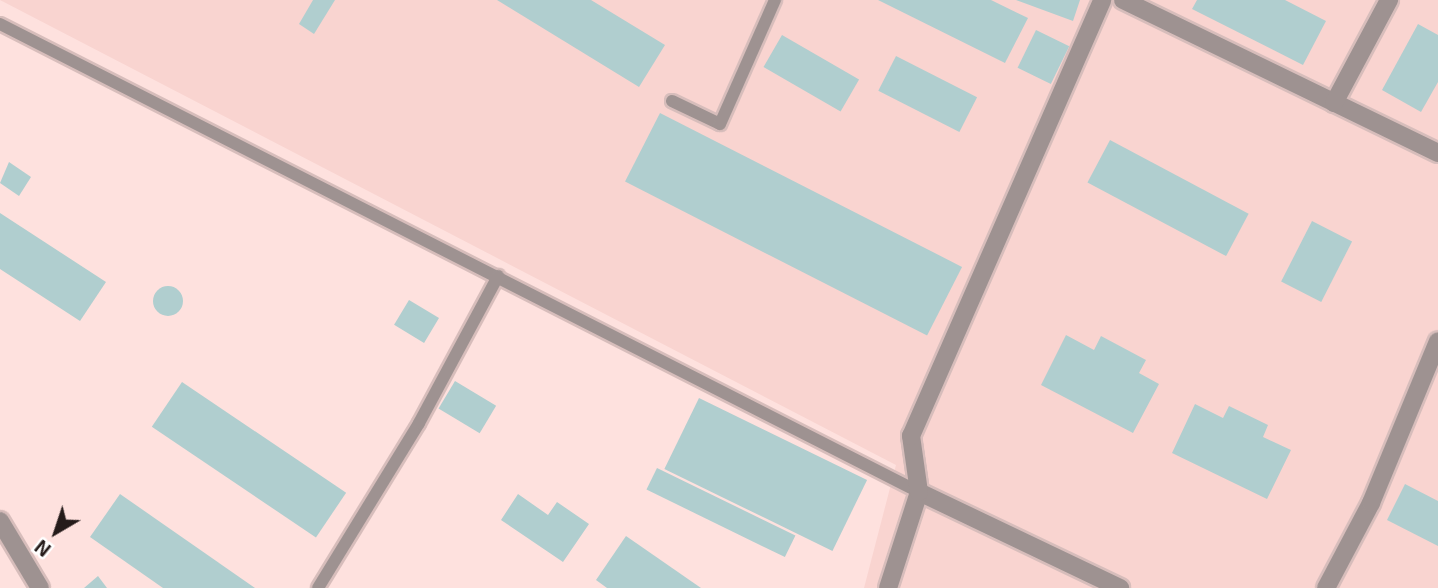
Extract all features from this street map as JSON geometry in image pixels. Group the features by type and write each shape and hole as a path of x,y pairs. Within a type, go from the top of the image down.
{"street":[{"path":"888,588 919,492 911,436 1102,0"},
{"path":"1123,0 1438,153"},
{"path":"1334,103 1389,0"},
{"path":"1326,588 1371,503 1438,341"},
{"path":"919,492 1120,588"},
{"path":"0,521 40,588"}],"lane":[{"path":"672,101 720,124 775,0"},
{"path":"0,23 919,492"},
{"path":"318,588 419,423 498,276"}],"shaded area":[{"path":"0,0 1438,0 1438,588 864,588 896,465"}],"building":[{"path":"313,0 335,0 314,34 299,24"},
{"path":"497,0 591,0 665,45 639,87"},
{"path":"878,0 991,0 1028,18 1005,63"},
{"path":"1016,0 1080,0 1073,21"},
{"path":"1197,0 1285,0 1326,21 1303,65 1192,9"},
{"path":"1418,24 1438,35 1438,82 1421,112 1382,90"},
{"path":"1036,30 1069,46 1051,84 1018,68"},
{"path":"782,35 859,80 841,112 764,67"},
{"path":"896,56 977,97 959,132 878,91"},
{"path":"660,113 962,267 927,336 625,182"},
{"path":"1110,140 1249,214 1226,256 1087,182"},
{"path":"9,162 31,177 19,196 0,183"},
{"path":"0,213 106,282 80,321 0,269"},
{"path":"1312,221 1352,241 1321,302 1281,282"},
{"path":"168,286 179,290 183,301 179,312 168,316 157,312 153,301 157,290"},
{"path":"409,300 439,318 424,343 394,325"},
{"path":"1066,335 1094,350 1101,336 1146,360 1139,373 1159,384 1133,433 1041,385"},
{"path":"455,381 496,406 480,433 439,408"},
{"path":"182,382 346,493 316,537 152,427"},
{"path":"699,398 867,480 832,551 664,469"},
{"path":"1195,404 1223,418 1229,406 1268,425 1263,437 1291,450 1267,499 1172,453"},
{"path":"657,468 795,536 785,557 646,490"},
{"path":"1405,484 1438,501 1438,546 1387,520"},
{"path":"120,494 255,588 163,588 90,537"},
{"path":"518,494 548,515 557,502 589,524 563,562 501,520"},
{"path":"626,536 701,588 607,588 596,580"},
{"path":"98,576 107,588 84,588"}]}
